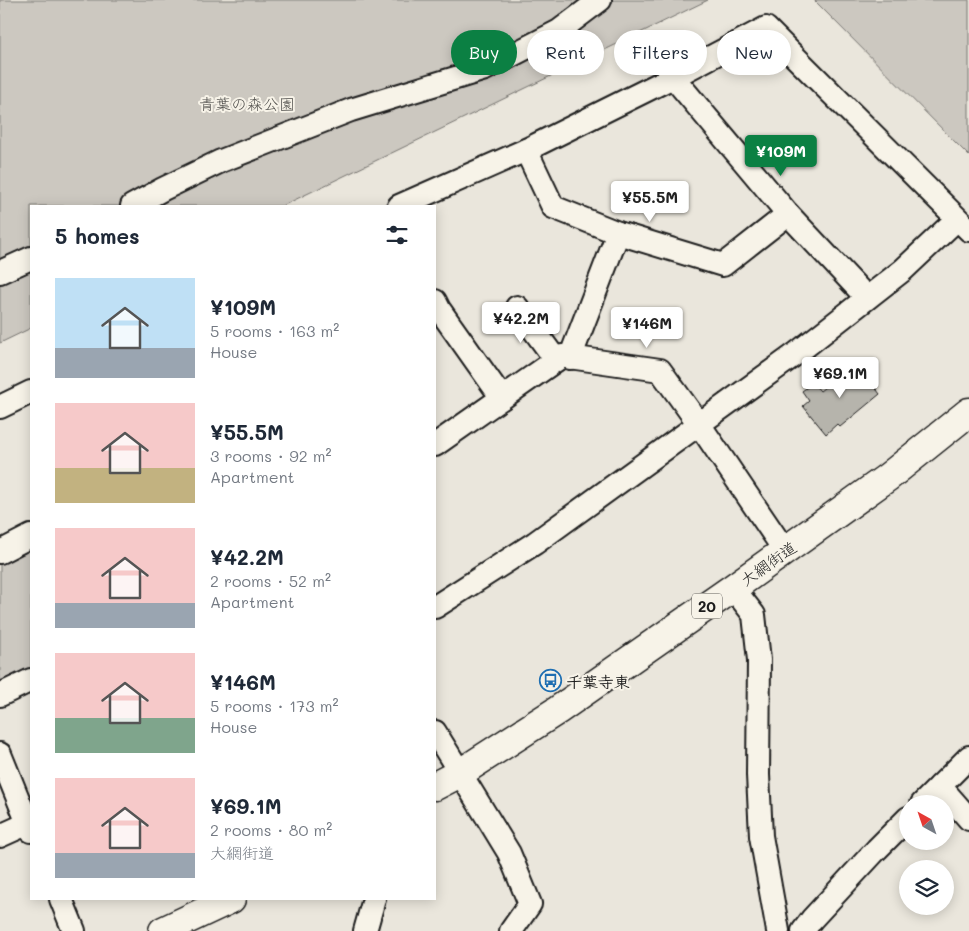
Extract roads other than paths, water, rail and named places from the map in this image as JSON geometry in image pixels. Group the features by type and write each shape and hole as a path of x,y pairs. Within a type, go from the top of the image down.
{"main road":[{"name":"大網街道","path":"436,785 460,773 558,710 785,552 888,478 969,412"},
{"path":"164,931 229,900"}],"street":[{"path":"134,205 221,161 304,128 351,110 485,69 559,31 600,0"},
{"path":"401,205 526,150 766,28 963,225 797,353 535,543 436,606"},
{"path":"673,76 788,214 866,298"},
{"path":"526,150 553,207 618,233 723,265 788,214"},
{"path":"436,444 502,398 563,359 618,233"},
{"path":"0,272 30,258"},
{"path":"436,307 502,398"},
{"path":"517,307 563,359 660,370 699,424 785,552"},
{"path":"0,407 30,392"},
{"path":"0,552 30,537"},
{"path":"733,588 754,615 759,660 758,775 762,836 778,931"},
{"path":"0,695 30,680"},
{"path":"436,734 509,853 530,904 511,931"},
{"path":"0,754 30,825 0,836"},
{"path":"931,795 969,757"},
{"path":"940,786 969,819"},
{"path":"814,927 877,849 899,827"},
{"path":"365,931 374,900"},
{"path":"63,903 74,931"}],"place":[{"name":"千葉寺東","path":"550,681"}],"park label":[{"name":"青葉の森公園","path":"247,103"}]}
